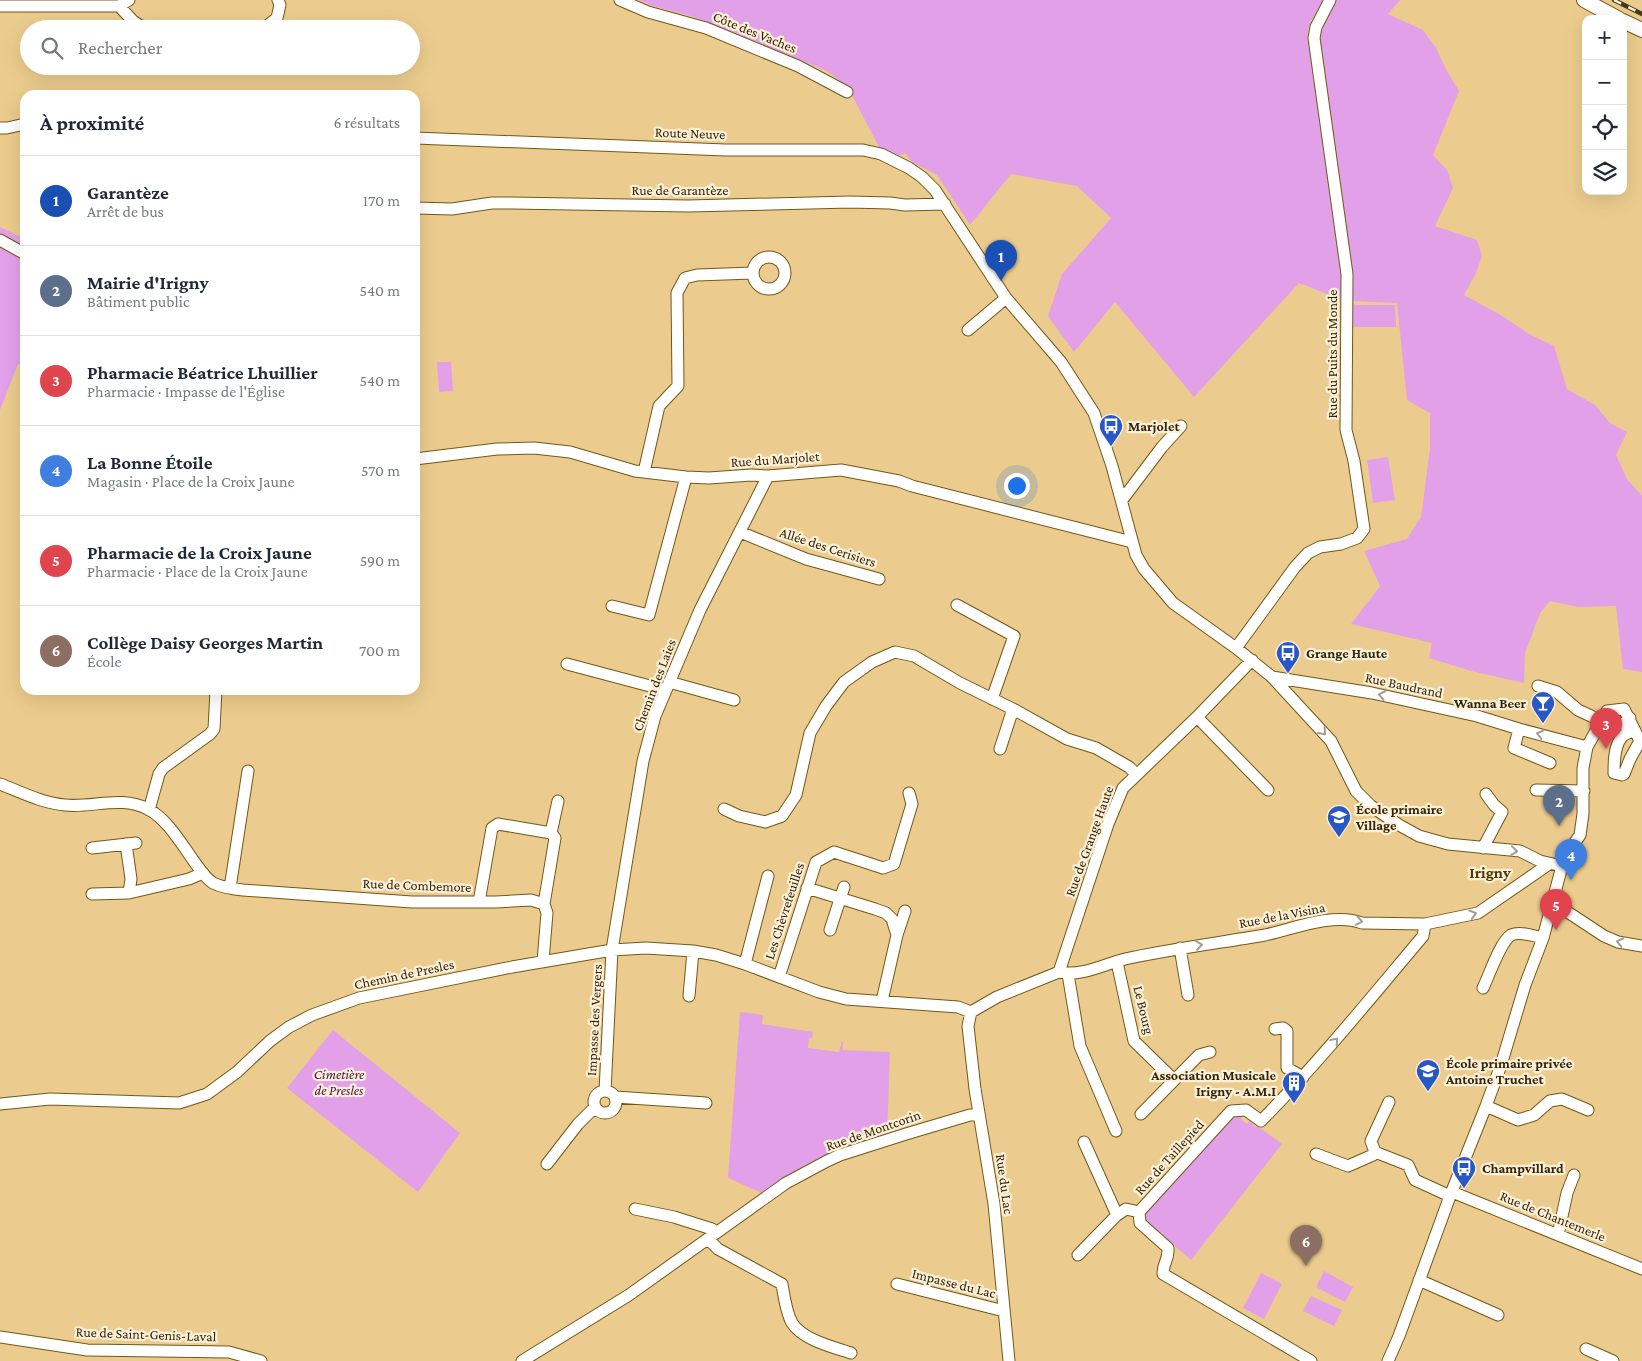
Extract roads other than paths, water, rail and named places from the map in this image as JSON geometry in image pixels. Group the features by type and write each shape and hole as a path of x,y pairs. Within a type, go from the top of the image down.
{"main road":[{"path":"1584,0 1612,15"},
{"path":"1627,23 1642,30"}],"street":[{"path":"274,20 277,18 280,5 278,0"},
{"name":"Côte des Vaches","path":"620,0 648,12 715,31 798,66 847,92"},
{"name":"Rue du Puits du Monde","path":"1236,648 1295,566 1308,553 1320,547 1341,544 1357,538 1364,529 1354,461 1346,430 1347,274 1314,38 1316,27 1330,0"},
{"path":"0,6 124,3 132,20"},
{"path":"0,128 20,125"},
{"name":"Route Neuve","path":"420,138 725,150 863,150 881,154 909,168 928,182 945,204 960,230 1006,298 1060,362 1094,413 1122,500 1136,555 1144,569 1173,603 1236,648 1272,677 1331,741 1356,791 1371,806 1399,825 1419,836 1448,844 1520,851 1540,861 1562,866"},
{"name":"Rue de Garantèze","path":"420,208 452,209 511,203 688,206 850,202 905,205 945,204"},
{"path":"0,240 20,251"},
{"path":"644,472 660,406 678,386 677,292 685,278 698,275 753,273"},
{"path":"968,330 1006,298"},
{"path":"1122,500 1162,447 1181,426"},
{"name":"Rue du Marjolet","path":"420,458 497,449 534,448 570,452 635,471 686,477 768,476 846,470 899,481 912,486 1132,542"},
{"name":"Chemin des Laies","path":"612,950 643,761 655,716 700,610 768,476"},
{"path":"612,606 649,615 686,477"},
{"name":"Allée des Cerisiers","path":"740,532 806,559 879,579"},
{"path":"957,605 1014,636 992,699"},
{"path":"724,809 739,816 765,822 782,816 796,795 810,733 826,706 844,682 872,662 895,652 914,656 1067,739 1096,748 1129,767 1136,774"},
{"name":"Rue de Grange Haute","path":"1063,973 1108,824 1123,788 1197,717 1252,660"},
{"path":"567,664 734,700"},
{"name":"Rue Baudrand","path":"1272,677 1372,693 1476,716 1587,747"},
{"path":"1290,696 1304,682"},
{"path":"1538,686 1557,692 1578,710 1592,716 1606,726 1623,724 1630,718 1638,727"},
{"path":"149,810 162,768 210,734 214,728 216,695"},
{"path":"1000,749 1013,709"},
{"path":"1197,717 1268,790"},
{"path":"1388,1361 1396,1345 1510,1038 1525,985 1543,938 1565,857 1580,835 1583,814 1583,768 1587,747 1597,729 1603,724"},
{"path":"1519,729 1514,748 1550,763"},
{"path":"230,888 248,771"},
{"name":"Rue de Combemore","path":"0,784 53,803 66,805 120,802 135,804 149,810 163,822 213,883 230,888 412,902 531,900 544,904"},
{"path":"1536,790 1584,791"},
{"name":"Les Chèvrefeuilles","path":"779,977 816,862 834,852 883,868 894,864 912,804 909,793"},
{"path":"1483,848 1502,812 1486,794"},
{"path":"551,833 558,801"},
{"path":"479,902 492,828 498,824 551,833 555,838 544,904 547,913 543,961"},
{"path":"92,848 131,843 131,879 128,893"},
{"name":"Rue de la Visina","path":"971,1012 997,997 1063,973 1180,948 1266,934 1328,920 1353,919 1362,922 1425,924 1478,913 1549,864"},
{"path":"92,894 128,893 189,879 203,873"},
{"path":"745,964 768,876"},
{"path":"807,888 842,893 886,913 892,919 897,935"},
{"path":"830,930 842,893"},
{"path":"1552,903 1599,933 1618,942 1642,946"},
{"path":"882,1001 897,935 905,911"},
{"name":"Rue de Taillepied","path":"1310,1361 1163,1274 1163,1266 1169,1256 1168,1248 1140,1223 1139,1212 1231,1111 1246,1110 1260,1122 1330,1048 1423,936 1425,924"},
{"path":"1483,988 1496,956 1510,936 1516,934 1534,935 1543,938"},
{"name":"Chemin de Presles","path":"0,1104 50,1099 179,1104 207,1094 237,1072 275,1037 289,1027 312,1015 359,998 543,961 612,950 646,948 693,951 716,955 819,992 846,998 958,1008 971,1012"},
{"path":"1180,948 1188,995"},
{"name":"Impasse des Vergers","path":"547,1164 578,1124 596,1107 594,1100 596,1096 602,1092 610,1094 612,950"},
{"path":"689,996 693,951"},
{"name":"Le Bourg","path":"1118,962 1134,1041 1174,1080"},
{"path":"1063,973 1080,1046 1116,1131"},
{"name":"Rue du Lac","path":"971,1012 968,1026 979,1115 994,1204 1009,1361"},
{"path":"1275,1029 1283,1028 1287,1031 1287,1068 1303,1078"},
{"path":"1141,1114 1199,1055 1210,1052"},
{"path":"610,1094 706,1103"},
{"path":"596,1107 600,1112 610,1112 616,1104 610,1094"},
{"path":"1486,1106 1518,1120 1534,1115 1550,1101 1562,1099 1588,1110"},
{"path":"1316,1154 1348,1166 1373,1155 1375,1152 1371,1142 1388,1102"},
{"name":"Rue de Montcorin","path":"522,1361 629,1294 786,1183 840,1155 970,1115 979,1115"},
{"path":"1084,1142 1117,1215"},
{"name":"Rue de Chantemerle","path":"1375,1152 1408,1165 1414,1180 1642,1269"},
{"path":"1558,1235 1567,1193 1574,1175"},
{"path":"635,1209 674,1217 712,1229 712,1236 718,1249 782,1284 785,1303 792,1323 808,1337 851,1353"},
{"path":"1078,1255 1117,1215 1126,1209 1139,1212"},
{"path":"1419,1280 1498,1315"},
{"name":"Impasse du Lac","path":"897,1284 1004,1310"},
{"name":"Rue de Saint-Genis-Laval","path":"0,1337 87,1350 229,1352 261,1361"},
{"path":"1586,1349 1613,1361"}],"railway":[{"path":"1614,0 1642,14"}],"place":[{"name":"Garantèze","path":"1001,281"},
{"name":"Marjolet","path":"1111,447"},
{"name":"Grange Haute","path":"1288,674"},
{"name":"Wanna Beer","path":"1543,724"},
{"name":"Pharmacie Béatrice Lhuillier","path":"1606,749"},
{"name":"Mairie d'Irigny","path":"1559,826"},
{"name":"École primaire Village","path":"1339,838"},
{"name":"La Bonne Étoile","path":"1571,880"},
{"name":"Pharmacie de la Croix Jaune","path":"1556,930"},
{"name":"École primaire privée Antoine Truchet","path":"1428,1092"},
{"name":"Association Musicale Irigny - A.M.I","path":"1294,1104"},
{"name":"Champvillard","path":"1464,1189"},
{"name":"Collège Daisy Georges Martin","path":"1306,1266"}],"district":[{"name":"Irigny","path":"1490,872"}],"park label":[{"name":"Cimetière de Presles","path":"339,1082"}]}
